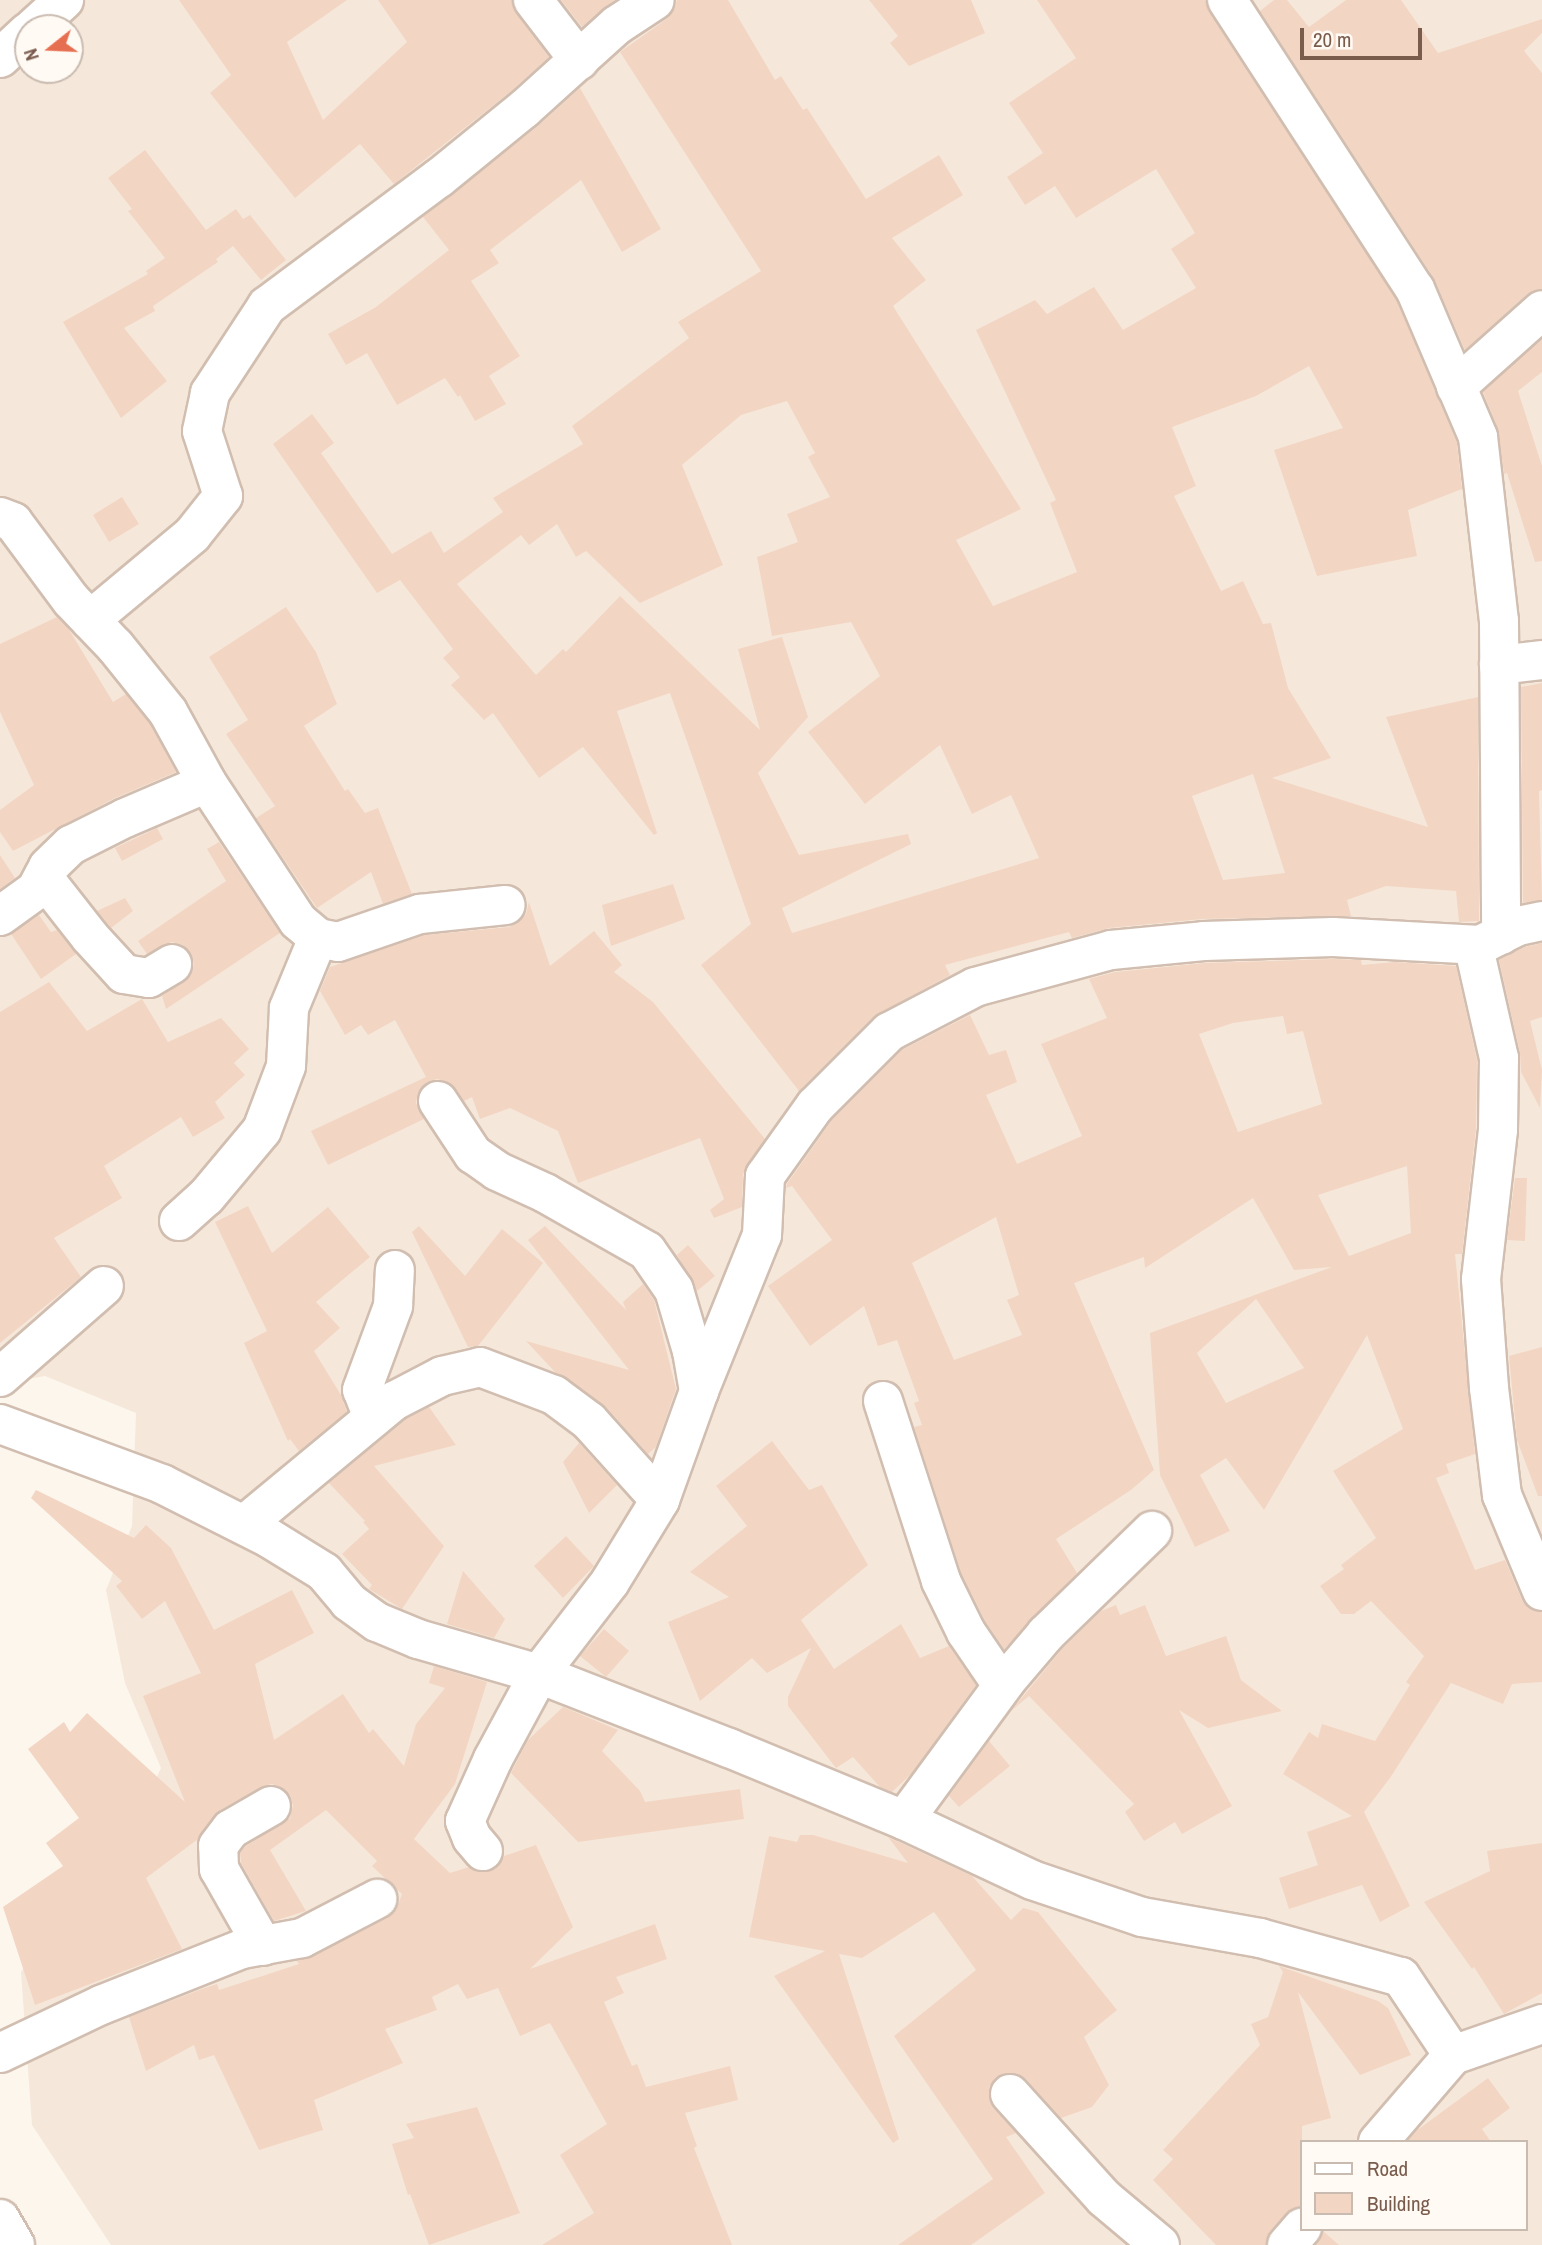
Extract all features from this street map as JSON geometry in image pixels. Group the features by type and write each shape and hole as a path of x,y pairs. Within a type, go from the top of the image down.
{"street":[{"path":"48,14 64,0"},
{"path":"533,0 579,60"},
{"path":"90,620 192,535 223,496 202,430 211,393 267,306 439,178 524,110 617,25 655,0"},
{"path":"1227,0 1415,289 1478,437 1499,621 1490,940"},
{"path":"0,58 14,45"},
{"path":"1456,387 1542,310"},
{"path":"0,517 13,522 71,600 168,712 207,783 298,922 318,938 338,942 420,914 506,905"},
{"path":"1499,665 1542,660"},
{"path":"0,916 36,890 48,867 71,845 125,818 207,783"},
{"path":"43,877 90,937 124,974 149,978 172,964"},
{"path":"1542,921 1518,926 1474,948 1499,1058 1498,1130 1482,1279 1489,1388 1502,1494 1542,1591"},
{"path":"483,1851 472,1839 465,1821 493,1759 539,1674 610,1582 660,1500 699,1391 762,1236 765,1176 816,1106 889,1032 975,987 1111,950 1205,941 1333,937 1490,940"},
{"path":"179,1221 206,1197 262,1129 286,1066 289,1008 318,938"},
{"path":"438,1101 473,1154 497,1171 545,1193 647,1251 674,1290 692,1351 699,1391"},
{"path":"373,1419 362,1390 393,1306 395,1270"},
{"path":"0,1377 104,1286"},
{"path":"244,1525 394,1401 442,1376 480,1367 554,1395 589,1421 660,1500"},
{"path":"883,1401 941,1581 966,1632 1002,1685"},
{"path":"0,1424 162,1484 244,1525 324,1572 349,1602 377,1622 418,1639 539,1674 904,1820 1032,1880 1142,1917 1260,1938 1401,1977 1452,2055"},
{"path":"904,1820 1002,1685 1046,1634 1152,1531"},
{"path":"263,1946 219,1869 218,1846 232,1829 271,1806"},
{"path":"0,2053 101,2005 242,1949 302,1938 377,1899"},
{"path":"1380,2140 1452,2055 1542,2024"},
{"path":"1010,2094 1104,2198 1160,2245"},
{"path":"0,2219 15,2245"},
{"path":"1287,2245 1300,2230"}],"shaded area":[{"path":"0,0 1542,0 1542,2245 111,2245 32,2125 21,1972 80,1893 118,1858 161,1768 125,1683 106,1590 132,1526 136,1413 45,1376 0,1384"}],"building":[{"path":"179,0 347,0 287,42 323,120 407,42 378,0 512,0 516,13 549,57 510,92 394,184 360,144 295,198 210,93 231,75"},
{"path":"561,0 615,0 582,27"},
{"path":"677,0 728,0 775,80 781,76 803,110 807,108 866,199 939,155 963,195 892,238 926,280 893,306 1021,509 956,540 993,606 1077,572 1050,503 1056,500 976,330 1035,300 1047,314 1094,287 1123,330 1196,288 1171,249 1195,233 1156,169 1076,218 1055,186 1025,205 1007,177 1043,153 1009,103 1076,58 1037,0 1205,0 1209,12 1396,299 1457,443 1462,489 1408,510 1417,556 1317,576 1274,450 1343,428 1309,366 1256,396 1172,427 1196,486 1174,496 1221,591 1243,581 1263,624 1271,623 1288,688 1331,758 1272,778 1428,827 1386,717 1478,697 1479,921 1459,922 1456,891 1386,886 1347,900 1351,916 1202,919 1109,928 1072,938 1069,932 945,965 950,975 874,1016 799,1091 701,965 751,924 670,693 617,711 657,833 654,835 583,747 539,778 493,713 484,720 451,685 460,677 443,658 453,649 400,580 377,593 273,444 312,414 334,443 321,453 392,554 431,531 444,553 503,512 493,498 583,444 572,426 689,338 678,322 761,271 620,52 668,18","holes":["787,401 815,453 808,457 830,497 787,514 798,542 757,557 772,636 851,622 880,676 808,732 865,804 940,745 972,814 1011,795 1039,858 792,933 782,908 911,844 908,834 799,855 758,773 808,717 782,637 738,649 760,730 620,596 566,652 563,649 536,675 457,584 521,535 529,545 557,524 576,557 586,551 640,603 723,565 682,465 741,415","1253,774 1285,873 1223,880 1192,796"]},
{"path":"869,0 971,0 985,33 909,66 890,43 898,36"},
{"path":"1274,0 1287,0 1309,27 1346,0 1401,0 1438,53 1542,19 1542,33 1524,51 1542,73 1542,289 1527,294 1465,350 1433,277 1260,11"},
{"path":"580,88 661,229 622,252 581,180 490,250 499,263 471,281 520,356 489,376 506,404 475,421 460,395 458,397 445,378 397,405 367,353 346,365 328,334 376,307 449,250 423,217 538,126"},
{"path":"145,150 206,230 236,209 243,219 250,215 286,260 261,280 233,246 216,259 218,262 153,306 155,311 124,328 167,381 121,418 63,322 148,274 146,271 165,258 128,211 132,209 108,178"},
{"path":"1542,339 1542,372 1518,391 1542,466 1542,561 1535,562 1507,473 1504,474 1498,429 1483,392"},
{"path":"122,497 139,524 109,542 93,515"},
{"path":"286,607 316,652 337,704 304,726 345,791 348,789 365,813 378,808 412,894 383,904 371,872 317,908 256,818 275,806 226,734 248,720 209,657"},
{"path":"57,617 68,628 113,702 126,694 150,724 176,772 115,798 13,851 0,832 0,810 34,785 0,712 0,644"},
{"path":"1542,683 1542,790 1539,791 1542,900 1523,903 1521,687"},
{"path":"157,828 163,839 122,861 115,848"},
{"path":"219,842 280,933 166,1009 162,996 191,975 194,964 191,953 183,945 172,942 147,954 138,941 226,881 207,849"},
{"path":"0,855 15,878 0,889"},
{"path":"673,884 685,919 611,946 602,905"},
{"path":"125,898 133,911 111,928 97,911"},
{"path":"529,902 550,966 594,931 622,965 614,972 653,1002 765,1139 743,1174 742,1207 714,1218 710,1210 724,1199 700,1138 578,1183 558,1131 510,1108 480,1119 472,1097 464,1101 448,1082 437,1079 427,1082 418,1092 416,1103 424,1119 328,1165 311,1131 426,1077 395,1020 368,1035 361,1025 345,1035 320,991 330,967 425,935 509,927 518,923 526,914"},
{"path":"39,915 51,932 57,930 76,954 41,979 11,934"},
{"path":"1542,943 1542,1017 1530,1021 1542,1070 1540,1108 1521,1072 1520,1053 1499,960 1525,947"},
{"path":"1333,959 1361,960 1362,965 1395,962 1456,966 1477,1060 1476,1129 1462,1254 1455,1254 1475,1454 1446,1464 1449,1473 1436,1478 1475,1570 1505,1560 1522,1600 1529,1609 1542,1612 1542,1682 1512,1684 1503,1704 1451,1683 1390,1778 1364,1812 1410,1906 1380,1922 1362,1885 1289,1909 1279,1878 1318,1865 1307,1832 1352,1816 1283,1774 1309,1732 1318,1738 1322,1724 1375,1741 1410,1685 1406,1682 1424,1656 1371,1601 1354,1614 1341,1614 1320,1586 1344,1569 1341,1565 1376,1538 1333,1471 1403,1429 1367,1335 1264,1510 1226,1458 1200,1475 1230,1531 1195,1547 1160,1475 1150,1333 1332,1267 1294,1270 1253,1198 1145,1268 1144,1257 1074,1283 1154,1470 1131,1490 1056,1539 1077,1573 1004,1649 985,1621 961,1573 914,1427 922,1425 914,1403 919,1401 897,1340 878,1346 864,1306 810,1346 768,1286 832,1240 792,1186 786,1188 787,1184 832,1120 902,1050 970,1015 989,1055 1006,1050 1017,1082 986,1095 1017,1164 1082,1136 1041,1044 1107,1018 1089,979 1115,972 1205,963","holes":["1283,1016 1287,1034 1303,1031 1322,1104 1238,1132 1199,1034 1233,1023","1407,1166 1411,1233 1349,1256 1318,1195","996,1217 1019,1295 1007,1300 1022,1335 954,1360 912,1263","1256,1299 1304,1368 1226,1403 1197,1353"]},
{"path":"49,982 87,1031 142,999 168,1042 221,1018 249,1049 234,1063 245,1075 215,1102 225,1118 193,1137 181,1117 104,1166 122,1198 54,1238 81,1277 0,1343 0,1012"},
{"path":"1515,1178 1527,1178 1525,1241 1507,1240"},
{"path":"248,1206 272,1253 328,1207 370,1257 316,1302 340,1328 314,1351 341,1395 347,1412 299,1451 290,1439 288,1441 244,1343 267,1331 215,1222"},
{"path":"419,1226 465,1276 502,1229 543,1263 478,1346 468,1347 412,1232"},
{"path":"545,1226 626,1310 623,1302 643,1284 654,1300 676,1389 656,1447 648,1454 605,1406 555,1372 526,1341 629,1370 528,1240"},
{"path":"688,1245 715,1276 697,1291 677,1255"},
{"path":"1542,1347 1542,1496 1538,1496 1517,1440 1509,1356"},
{"path":"429,1407 456,1445 374,1466 444,1546 402,1609 369,1589 372,1585 342,1554 369,1529 363,1522 365,1521 329,1483 406,1419"},
{"path":"772,1441 809,1490 822,1485 868,1565 801,1620 834,1669 901,1624 920,1658 949,1646 976,1685 912,1773 892,1792 880,1787 853,1757 836,1768 788,1706 788,1697 811,1648 767,1673 752,1658 700,1701 668,1622 729,1597 690,1572 747,1526 716,1486"},
{"path":"579,1443 617,1485 589,1513 563,1462"},
{"path":"36,1490 134,1538 146,1525 171,1548 214,1630 292,1590 314,1633 255,1664 274,1740 343,1694 369,1733 373,1729 404,1766 416,1724 445,1688 429,1683 434,1666 487,1682 455,1784 414,1839 450,1873 469,1867 476,1872 488,1872 498,1867 504,1856 536,1845 573,1927 530,1969 655,1924 667,1959 616,1977 624,1993 604,2002 632,2066 637,2064 646,2087 730,2066 738,2100 685,2113 697,2146 694,2148 732,2245 542,2245 594,2213 560,2155 607,2124 550,2023 520,2036 498,1988 467,1999 458,1984 432,1997 437,2010 385,2029 403,2063 314,2100 323,2130 259,2150 214,2055 199,2060 194,2045 146,2071 129,2017 217,1984 219,1990 299,1964 297,1961 312,1957 387,1918 396,1910 402,1894 372,1866 377,1861 326,1810 270,1850 306,1911 274,1921 241,1863 240,1853 246,1846 290,1818 293,1805 290,1795 281,1787 272,1784 261,1787 220,1810 198,1839 146,1878 182,1949 35,2005 3,1907 63,1866 46,1843 79,1818 28,1749 64,1722 70,1732 87,1713 185,1802 143,1696 201,1673 165,1601 142,1619 116,1586 122,1581 31,1498"},
{"path":"566,1536 594,1566 563,1598 534,1566"},
{"path":"463,1571 505,1619 494,1638 447,1624"},
{"path":"1116,1605 1120,1615 1145,1605 1166,1656 1226,1636 1241,1680 1282,1711 1208,1728 1179,1710 1232,1806 1182,1834 1175,1822 1144,1841 1125,1812 1134,1804 1029,1696 1011,1711 1062,1649 1101,1611"},
{"path":"604,1629 629,1651 606,1677 580,1656"},
{"path":"563,1707 618,1730 602,1751 640,1791 645,1802 740,1789 744,1819 578,1842 511,1773 528,1740"},
{"path":"989,1741 1010,1766 959,1807 949,1796"},
{"path":"800,1835 813,1835 908,1863 888,1837 972,1876 1011,1920 1023,1908 1038,1912 1117,2010 1084,2037 1109,2085 1092,2107 1061,2118 1026,2079 1016,2073 1005,2073 996,2077 989,2087 993,2108 1016,2133 1006,2137 1045,2193 971,2245 898,2245 993,2179 894,2036 976,1970 934,1912 862,1958 839,1954 899,2139 893,2143 774,1976 825,1951 749,1937 769,1836 797,1842"},
{"path":"1542,1843 1542,1993 1504,2014 1474,1967 1472,1969 1424,1902 1490,1871 1487,1851"},
{"path":"1279,1966 1378,2001 1388,2008 1411,2055 1360,2075 1298,1992 1331,2118 1302,2126 1300,2208 1286,2214 1270,2231 1266,2245 1216,2245 1153,2180 1173,2159 1163,2150 1260,2045 1251,2024 1268,2017 1283,1972"},
{"path":"1488,2078 1510,2108 1482,2129 1490,2140 1409,2140 1416,2131"},
{"path":"477,2107 520,2213 429,2245 410,2194 408,2195 392,2144 414,2138 406,2124"},
{"path":"1323,2231 1339,2245 1316,2245"}]}
